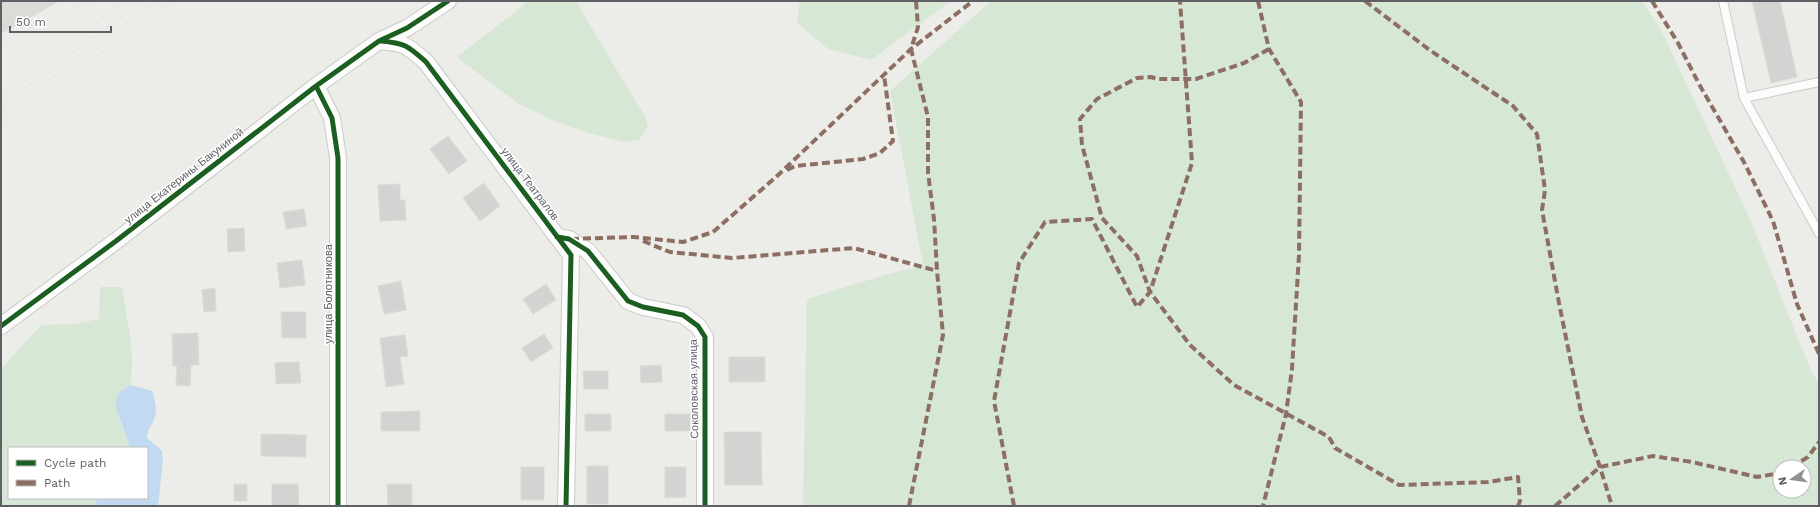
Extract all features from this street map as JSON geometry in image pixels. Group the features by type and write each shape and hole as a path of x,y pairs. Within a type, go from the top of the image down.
{"street":[{"name":"улица Екатерины Бакуниной","path":"1,326 116,241 316,86 379,41 407,28 448,1"},
{"name":"улица Театралов","path":"379,41 400,43 409,47 426,62 571,255 566,506"},
{"name":"улица Болотникова","path":"316,86 332,118 338,158 338,506"},
{"name":"Соколовская улица","path":"557,237 569,239 588,250 628,301 643,307 683,315 698,326 705,337 705,506"}],"lane":[{"path":"1722,1 1744,98 1819,233"},
{"path":"1744,98 1819,82"}],"shaded area":[{"path":"1,1 60,1 1,34"}],"green space":[{"path":"529,1 576,1 645,116 648,127 639,140 624,142 585,132 552,120 519,104 457,57"},
{"path":"800,1 951,1 871,60 828,49 797,23"},
{"path":"991,1 1642,1 1661,30 1750,219 1812,373 1819,383 1819,506 803,506 807,299 923,265 890,91"},
{"path":"100,287 122,287 131,342 132,362 131,385 119,392 120,422 130,447 8,447 8,499 97,499 94,506 1,506 1,369 41,325 75,324 99,319"}],"water":[{"path":"131,385 152,391 156,409 154,420 148,431 147,438 162,451 163,460 158,506 94,506 97,499 148,499 148,447 130,447 115,405 119,392"}],"building":[{"path":"1752,1 1780,1 1797,77 1771,83"},
{"path":"448,136 467,161 449,174 430,149"},
{"path":"484,183 500,206 480,221 463,198"},
{"path":"400,184 400,200 405,200 406,220 380,221 378,185"},
{"path":"304,209 307,226 286,229 283,212"},
{"path":"244,228 245,251 228,252 227,229"},
{"path":"302,260 305,285 280,288 277,263"},
{"path":"401,281 406,310 384,314 378,286"},
{"path":"546,284 556,300 533,314 523,299"},
{"path":"215,288 216,311 204,312 202,290"},
{"path":"281,312 306,312 306,338 282,338"},
{"path":"198,333 199,365 191,365 190,386 176,385 177,366 173,366 172,334"},
{"path":"544,334 553,348 531,362 522,348"},
{"path":"405,335 408,356 400,357 404,384 386,387 380,338"},
{"path":"729,357 765,357 765,382 729,382"},
{"path":"299,362 301,383 276,384 275,363"},
{"path":"661,365 662,382 641,383 640,366"},
{"path":"583,371 608,371 608,389 584,389"},
{"path":"420,411 420,431 381,431 381,412"},
{"path":"585,414 611,414 611,431 585,431"},
{"path":"665,414 690,414 690,431 665,431"},
{"path":"724,432 761,432 762,485 725,485"},
{"path":"261,434 306,435 306,457 261,456"},
{"path":"587,466 608,466 608,504 587,504"},
{"path":"521,467 544,467 544,500 521,500"},
{"path":"665,467 686,467 686,497 665,498"},
{"path":"234,484 247,484 247,501 234,501"},
{"path":"272,484 298,484 299,506 272,506"},
{"path":"387,484 412,484 412,505 388,506"}],"railway":[{"path":"1,45 89,1"},
{"path":"1,95 126,1"},
{"path":"1,106 142,1"},
{"path":"1,116 157,1"},
{"path":"1,127 172,1"}],"marked path":[{"path":"909,506 943,335 934,219 928,173 928,117 911,49 918,27 916,1"},
{"path":"571,239 634,237 683,242 713,232 776,177 911,49 973,1"},
{"path":"1014,506 994,401 1019,263 1045,222 1092,219 1137,307 1150,292 1192,163 1180,1"},
{"path":"1258,1 1269,49 1301,102 1299,255 1292,369 1286,414 1263,506"},
{"path":"1365,1 1431,51 1513,106 1537,134 1545,190 1542,210 1559,303 1582,417 1612,506"},
{"path":"1652,1 1678,43 1699,84 1745,164 1773,221 1797,304 1819,354"},
{"path":"1269,49 1244,63 1196,79 1158,79 1151,77 1137,78 1097,99 1080,119 1082,145 1102,218 1137,256 1150,292 1190,345 1234,385 1329,437 1335,448 1399,485 1488,482 1518,477 1520,501 1518,506"},
{"path":"787,170 795,166 863,159 880,153 893,141 884,75"},
{"path":"643,241 670,252 732,258 854,248 937,271"},
{"path":"1805,459 1808,457 1819,442"},
{"path":"1555,506 1600,467 1653,456 1692,462 1757,477 1772,474"}],"cycle path":[{"path":"1,326 116,241 316,86 379,41 407,28 448,1"},
{"path":"381,41 406,46 426,62 571,255 566,506"},
{"path":"316,86 332,118 338,158 338,506"},
{"path":"557,237 569,239 588,251 628,301 643,307 683,315 698,326 705,337 705,506"}]}
